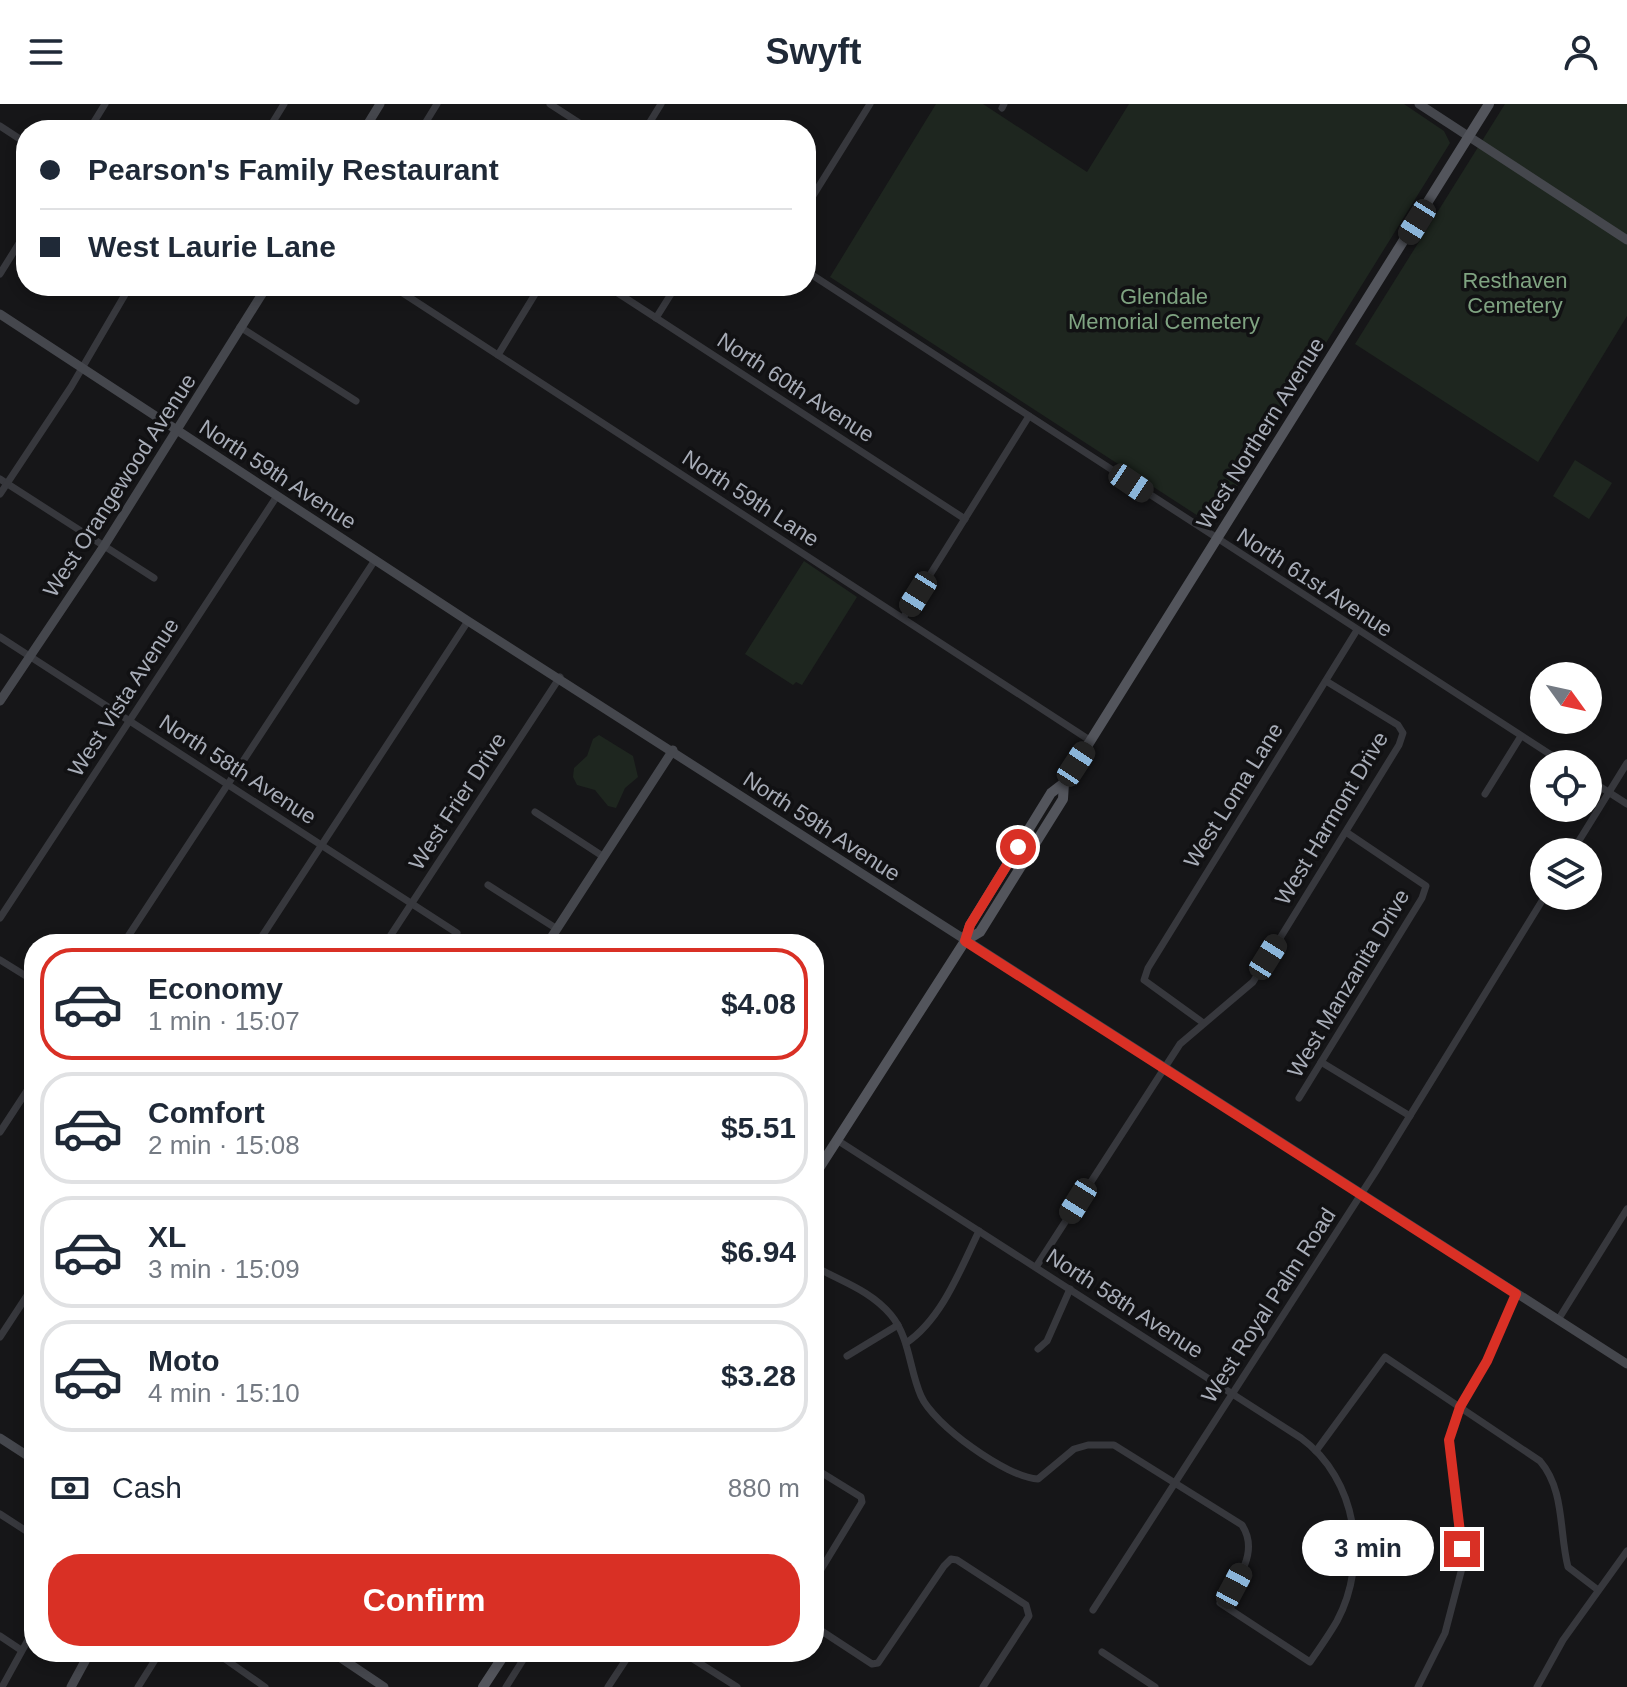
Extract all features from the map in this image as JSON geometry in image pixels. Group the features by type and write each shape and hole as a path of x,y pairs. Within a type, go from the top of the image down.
{"main road":[{"path":"1419,104 1627,240"},
{"name":"West Northern Avenue","path":"824,1160 965,941 970,925 1051,793 1064,783 1091,741 1489,104"},
{"name":"West Orangewood Avenue","path":"0,701 104,546 257,296"},
{"name":"North 59th Avenue","path":"0,314 468,621 560,677 965,941 1627,1364"},
{"path":"554,934 673,750"},
{"path":"0,1438 24,1454"},
{"path":"71,1687 85,1662"},
{"path":"347,1662 384,1687"},
{"path":"483,1687 499,1662"}],"street":[{"path":"550,104 575,120"},
{"path":"816,191 870,104"},
{"path":"0,274 16,248"},
{"name":"North 61st Avenue","path":"816,278 1543,750"},
{"path":"0,494 4,481 81,367 124,296"},
{"name":"North 59th Lane","path":"407,296 1091,741"},
{"path":"498,355 534,296"},
{"name":"North 60th Avenue","path":"622,296 965,519"},
{"path":"656,318 670,296"},
{"path":"240,327 356,401"},
{"path":"903,618 1029,416"},
{"path":"4,481 154,578"},
{"name":"West Vista Avenue","path":"0,918 277,496"},
{"path":"130,934 375,560"},
{"path":"264,934 468,621"},
{"name":"West Loma Lane","path":"1202,1022 1144,980 1156,955 1357,630"},
{"name":"North 58th Avenue","path":"0,637 457,933"},
{"name":"West Frier Drive","path":"391,934 560,677"},
{"name":"West Harmont Drive","path":"1036,1267 1164,1068 1202,1022 1253,982 1399,745 1403,733 1398,725 1326,681"},
{"path":"1485,794 1521,736"},
{"path":"1581,838 1627,763"},
{"path":"1602,788 1627,804"},
{"path":"535,812 604,857"},
{"name":"West Manzanita Drive","path":"1299,1098 1426,886 1346,832"},
{"path":"488,885 557,929"},
{"name":"West Royal Palm Road","path":"1093,1610 1361,1194 1536,910"},
{"path":"0,960 24,975"},
{"path":"1321,1062 1410,1116"},
{"path":"0,1132 24,1095"},
{"name":"North 58th Avenue","path":"837,1140 1316,1451 1345,1495 1354,1527 1355,1558 1341,1612 1310,1662 1220,1603 1248,1559 1249,1542 1242,1525 1175,1482"},
{"path":"1558,1320 1627,1209"},
{"path":"906,1343 926,1326 948,1292 979,1231"},
{"path":"824,1271 860,1288 898,1325 916,1384 930,1412 945,1427 1018,1476 1038,1479 1074,1449 1103,1444 1122,1448 1175,1482"},
{"path":"1038,1349 1047,1341 1070,1289"},
{"path":"1418,1687 1445,1633 1462,1568 1461,1531 1449,1440 1460,1407 1487,1361 1516,1294"},
{"path":"0,1337 24,1300"},
{"path":"847,1356 898,1325"},
{"path":"1316,1451 1385,1357 1532,1452 1550,1472 1568,1567 1598,1590"},
{"path":"824,1474 861,1497 862,1502 824,1565"},
{"path":"0,1514 24,1530"},
{"path":"1537,1687 1598,1590 1627,1551"},
{"path":"824,1633 872,1664 878,1663 951,1559 1026,1605 1029,1610 1029,1616 983,1687"},
{"path":"0,1636 21,1650"},
{"path":"2,1687 24,1645"},
{"path":"1102,1652 1155,1687"},
{"path":"138,1687 154,1662"},
{"path":"230,1662 266,1686"},
{"path":"506,1687 522,1662"},
{"path":"608,1687 624,1662"},
{"path":"698,1662 737,1687"}],"green space":[{"name":"Glendale Memorial Cemetery","path":"936,104 983,104 1087,172 1129,104 1404,104 1444,131 1450,143 1216,520 1209,523 830,277"},
{"name":"Resthaven Cemetery","path":"1505,104 1627,104 1627,316 1538,462 1355,344"},
{"path":"1575,460 1612,483 1589,519 1553,496"},
{"path":"804,561 857,597 802,685 796,682 793,685 745,654"},
{"path":"599,735 633,756 638,777 625,788 616,808 608,806 595,790 577,785 573,777 574,768 587,756 593,739"}],"route":[{"path":"1018,847 970,925 965,941 1516,1294 1507,1308 1487,1361 1460,1407 1449,1440 1462,1549"}]}
